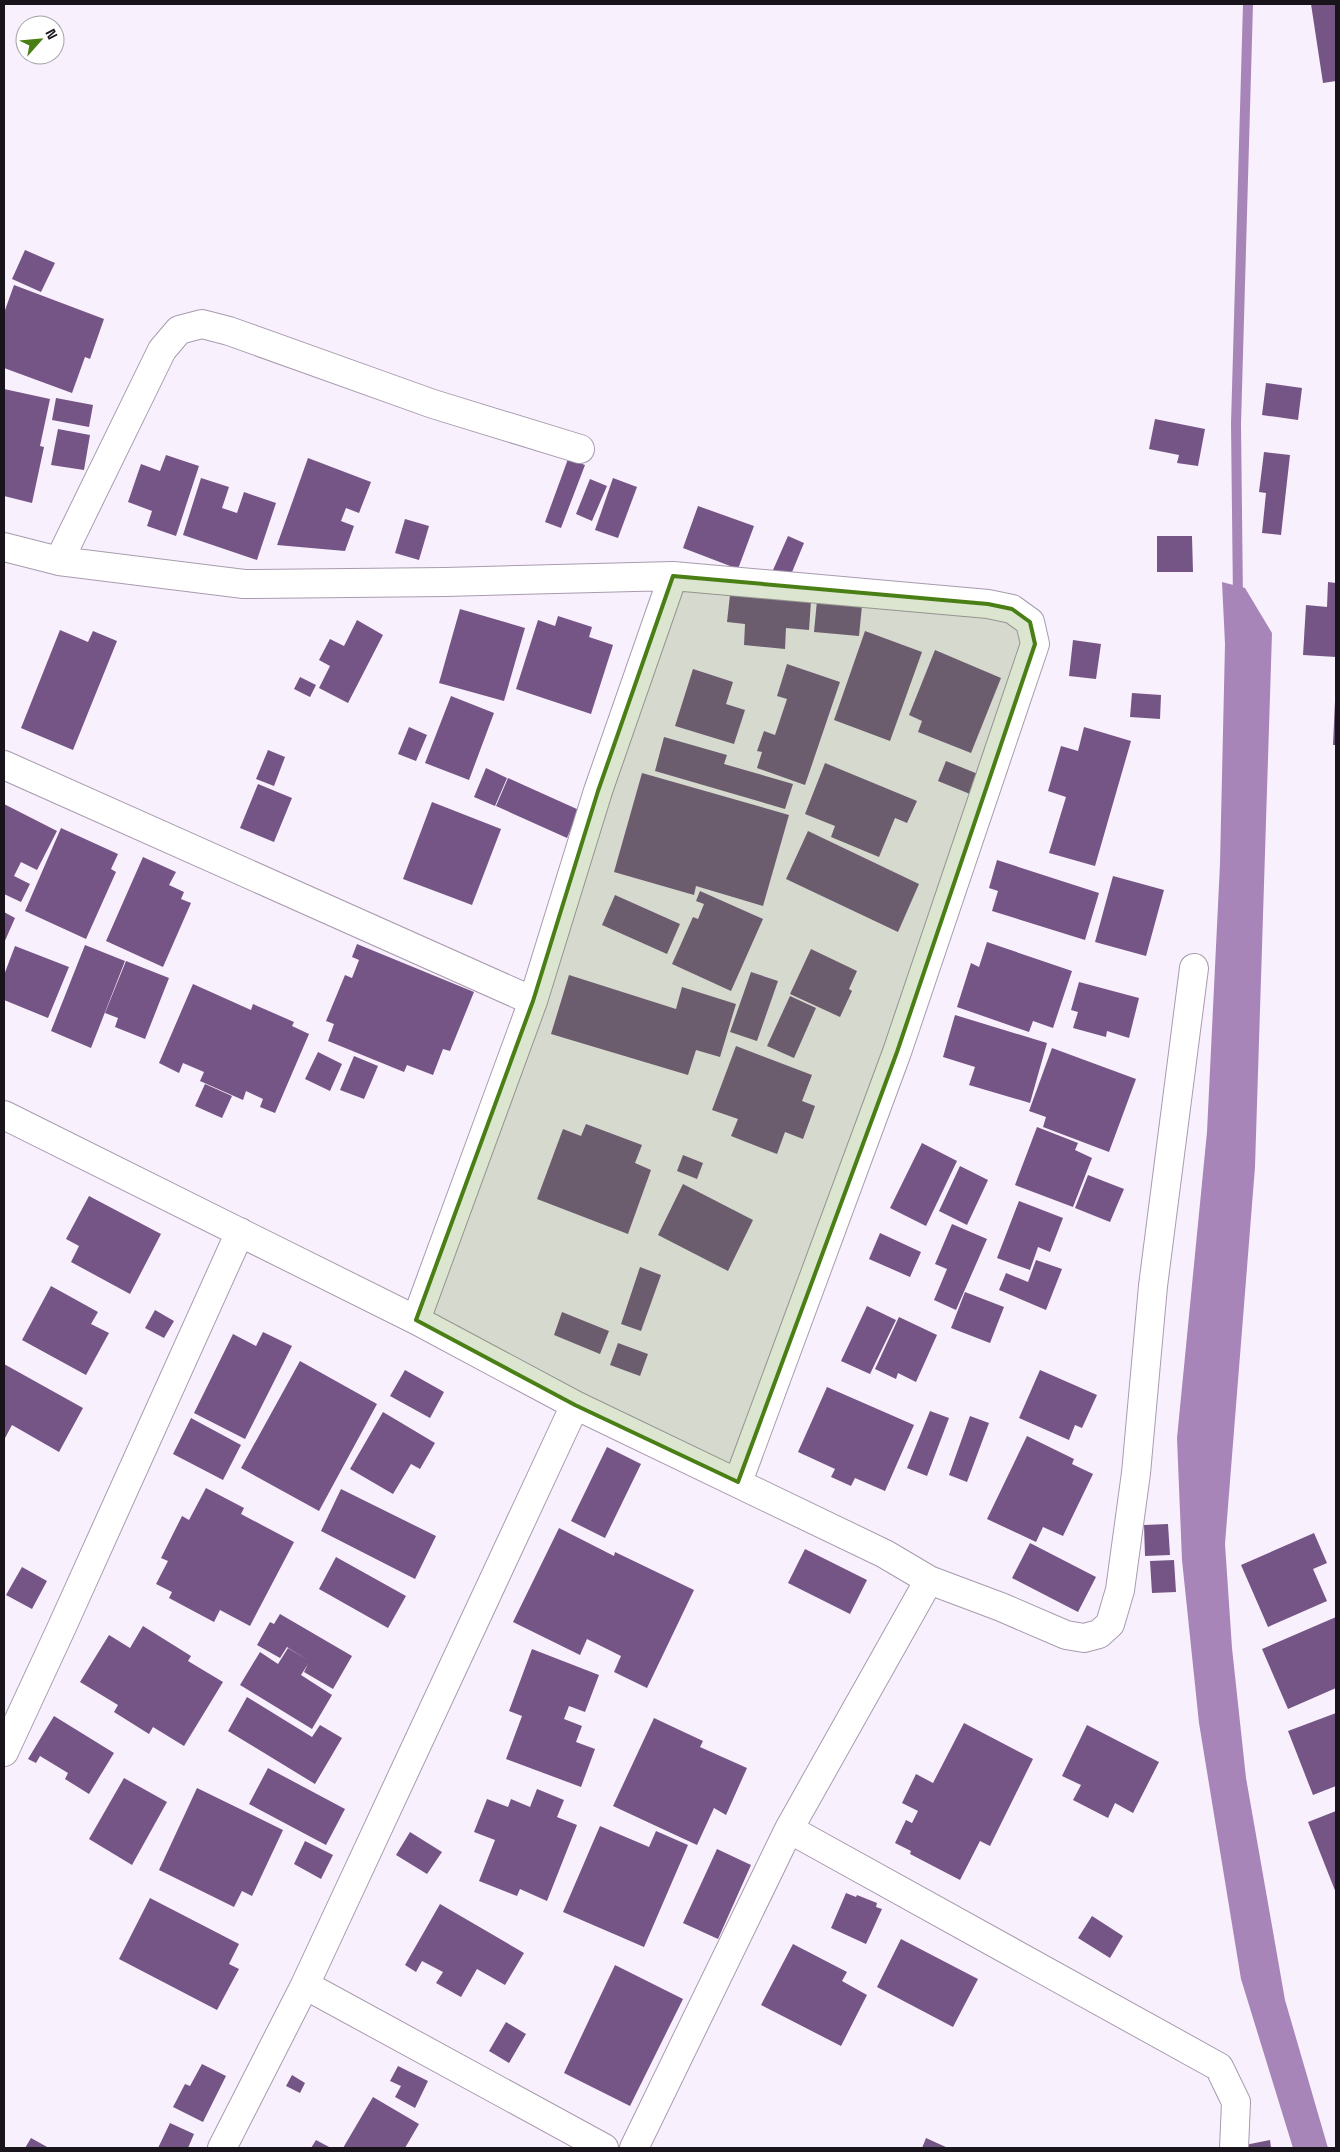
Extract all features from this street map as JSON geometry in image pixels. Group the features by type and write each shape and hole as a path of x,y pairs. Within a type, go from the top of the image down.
{"street":[{"path":"59,561 162,350 179,330 202,324 229,331 433,404 580,449"},
{"path":"4,546 59,561 244,584 445,582 673,576 988,604 1012,609 1030,622 1035,644 897,1052 738,1482"},
{"path":"416,1320 533,1001 598,791 673,576"},
{"path":"4,766 533,1001"},
{"path":"4,1115 416,1320 575,1404 885,1554 929,1580 1001,1607 1066,1635 1084,1638 1099,1634 1110,1624 1120,1590 1136,1473 1153,1286 1194,968"},
{"path":"4,1752 240,1232"},
{"path":"222,2148 305,1985 575,1404"},
{"path":"634,2148 789,1829 929,1580"},
{"path":"789,1829 1219,2067 1236,2102 1234,2148"},
{"path":"305,1985 604,2148"}],"highlighted area":[{"path":"673,576 988,604 1012,609 1030,622 1035,644 897,1052 738,1482 575,1405 416,1320 533,1001 598,791"}],"shaded area":[{"path":"1222,582 1245,588 1272,633 1255,1167 1225,1544 1232,1648 1246,1778 1285,2000 1328,2148 1293,2148 1241,1979 1199,1723 1182,1560 1177,1438 1207,1132 1220,864 1225,644"}],"building":[{"path":"1311,4 1336,4 1336,81 1323,83"},
{"path":"25,250 55,263 41,292 12,279"},
{"path":"14,285 104,319 90,359 85,357 72,393 4,368 4,313"},
{"path":"1266,383 1302,388 1298,420 1262,415"},
{"path":"4,389 50,399 40,446 44,447 32,503 4,496"},
{"path":"56,398 93,405 89,427 52,420"},
{"path":"1155,419 1205,429 1198,466 1177,463 1179,455 1149,449"},
{"path":"58,429 90,435 84,470 51,465"},
{"path":"1264,452 1290,455 1281,535 1262,533 1266,493 1259,492"},
{"path":"166,455 199,466 176,536 147,526 152,511 128,502 141,464 160,471"},
{"path":"308,458 371,482 359,513 346,508 341,521 354,526 345,551 277,545"},
{"path":"568,459 585,465 561,528 545,522"},
{"path":"201,478 229,487 222,508 237,513 244,492 276,503 257,560 183,535"},
{"path":"613,478 637,487 618,538 595,530"},
{"path":"590,479 607,486 592,521 576,514"},
{"path":"698,506 754,526 738,569 683,548"},
{"path":"405,519 429,526 419,560 395,553"},
{"path":"788,536 804,543 790,577 773,570"},
{"path":"1157,536 1192,536 1193,572 1157,572"},
{"path":"1328,582 1336,583 1336,657 1303,655 1306,605 1327,607"},
{"path":"818,590 863,595 859,636 814,632"},
{"path":"730,595 811,601 809,630 786,628 785,649 744,645 745,624 727,622"},
{"path":"460,609 525,628 504,701 439,683"},
{"path":"558,616 592,627 589,637 613,645 591,714 516,689 538,620 555,626"},
{"path":"357,620 383,635 348,703 319,688 330,666 319,660 330,639 344,646"},
{"path":"60,630 88,642 93,631 117,641 73,750 21,728"},
{"path":"865,631 922,652 890,741 834,720"},
{"path":"1073,640 1101,644 1096,679 1069,676"},
{"path":"935,650 1001,678 971,753 918,732 922,721 909,715"},
{"path":"787,664 840,682 805,785 757,768 762,752 757,751 764,731 775,735 787,699 777,696"},
{"path":"693,669 733,682 726,704 745,710 734,744 675,726"},
{"path":"300,677 316,685 310,697 294,689"},
{"path":"1132,693 1161,695 1160,719 1130,717"},
{"path":"451,696 494,713 469,780 425,763"},
{"path":"1335,701 1336,745 1333,745"},
{"path":"409,727 427,735 416,761 398,754"},
{"path":"1084,727 1131,741 1095,866 1049,853 1066,797 1048,791 1061,746 1078,751"},
{"path":"664,737 727,755 724,764 793,784 785,809 655,771"},
{"path":"268,750 285,757 274,786 256,779"},
{"path":"946,761 978,774 970,794 938,781"},
{"path":"825,763 917,801 907,823 895,818 879,857 831,837 835,826 805,814"},
{"path":"486,768 507,778 495,806 474,797"},
{"path":"642,773 789,815 763,906 696,886 694,895 614,872"},
{"path":"508,778 579,810 567,838 496,806"},
{"path":"258,784 292,798 274,842 240,828"},
{"path":"432,802 501,829 472,905 403,879"},
{"path":"4,804 57,831 37,870 21,862 14,876 30,884 21,902 4,894"},
{"path":"61,828 118,854 111,869 116,872 86,939 25,911"},
{"path":"808,831 919,884 898,932 786,879"},
{"path":"143,857 176,872 169,885 184,892 181,899 191,903 163,967 106,941"},
{"path":"997,860 1099,893 1085,940 992,911 998,891 989,888"},
{"path":"1113,876 1164,890 1146,956 1095,942"},
{"path":"700,891 763,919 731,991 672,964 693,917 698,919 704,904 696,901"},
{"path":"615,895 680,924 667,954 602,925"},
{"path":"4,912 15,918 4,943"},
{"path":"987,942 1072,971 1053,1028 1033,1021 1029,1032 957,1007 971,963 979,967"},
{"path":"357,944 474,992 450,1051 443,1049 433,1075 407,1065 404,1072 328,1041 334,1024 326,1021 345,975 352,978 359,960 352,957"},
{"path":"85,945 125,961 91,1048 51,1031"},
{"path":"15,946 69,967 48,1018 4,1000 4,975"},
{"path":"811,949 857,971 849,989 852,991 840,1017 790,994"},
{"path":"126,961 169,978 145,1039 115,1027 118,1018 105,1013"},
{"path":"751,972 778,981 757,1041 730,1032"},
{"path":"569,975 676,1009 682,987 736,1004 720,1057 696,1050 688,1075 551,1034"},
{"path":"1079,982 1139,998 1129,1038 1107,1031 1106,1037 1073,1028 1078,1012 1071,1010"},
{"path":"193,984 251,1010 253,1004 294,1022 292,1026 309,1034 275,1113 260,1107 263,1099 246,1091 243,1100 200,1081 204,1072 183,1063 179,1073 159,1063"},
{"path":"790,996 816,1008 794,1058 767,1046"},
{"path":"955,1015 1047,1043 1030,1103 969,1085 975,1067 943,1057"},
{"path":"736,1046 812,1075 802,1101 815,1106 803,1139 785,1132 777,1154 731,1136 738,1119 712,1110"},
{"path":"1052,1048 1136,1079 1109,1152 1043,1127 1046,1117 1029,1111"},
{"path":"318,1052 342,1064 330,1091 305,1079"},
{"path":"354,1056 378,1066 364,1099 340,1090"},
{"path":"205,1084 232,1096 222,1118 195,1106"},
{"path":"586,1124 642,1145 635,1163 651,1170 628,1234 537,1199 563,1129 581,1136"},
{"path":"1037,1127 1078,1143 1075,1150 1092,1158 1073,1207 1015,1185"},
{"path":"922,1143 957,1161 926,1226 890,1208"},
{"path":"683,1155 703,1163 697,1179 677,1171"},
{"path":"960,1166 988,1180 967,1225 939,1211"},
{"path":"1088,1175 1124,1189 1110,1222 1075,1208"},
{"path":"683,1184 753,1220 728,1271 658,1235"},
{"path":"89,1196 161,1234 130,1294 71,1262 79,1246 66,1239"},
{"path":"1019,1201 1063,1218 1050,1252 1038,1247 1030,1270 997,1258"},
{"path":"952,1224 987,1239 956,1310 934,1300 947,1269 935,1264"},
{"path":"880,1233 921,1252 910,1277 869,1259"},
{"path":"1036,1260 1062,1269 1046,1310 999,1290 1006,1273 1028,1282"},
{"path":"640,1267 661,1275 641,1331 621,1324"},
{"path":"51,1286 98,1312 91,1324 109,1333 86,1375 22,1340"},
{"path":"965,1292 1004,1307 990,1343 951,1328"},
{"path":"867,1306 896,1320 870,1374 841,1361"},
{"path":"155,1310 174,1321 164,1338 145,1328"},
{"path":"562,1312 609,1331 600,1354 554,1335"},
{"path":"899,1317 937,1335 916,1382 898,1373 896,1379 875,1369"},
{"path":"263,1332 292,1346 245,1439 194,1413 233,1334 256,1346"},
{"path":"618,1343 648,1354 640,1376 610,1365"},
{"path":"300,1361 377,1404 319,1511 241,1468"},
{"path":"4,1364 83,1408 59,1452 12,1425 4,1440"},
{"path":"405,1370 444,1392 430,1418 390,1396"},
{"path":"1040,1370 1097,1395 1082,1428 1075,1425 1069,1440 1019,1418"},
{"path":"827,1387 914,1425 885,1491 855,1478 851,1486 831,1477 835,1469 798,1452"},
{"path":"930,1411 949,1418 927,1476 907,1468"},
{"path":"383,1412 435,1443 420,1469 411,1464 393,1494 350,1469"},
{"path":"970,1416 989,1423 967,1482 949,1475"},
{"path":"191,1418 241,1445 223,1480 173,1454"},
{"path":"1027,1436 1074,1459 1072,1464 1093,1474 1063,1536 1043,1527 1036,1542 987,1519"},
{"path":"607,1447 641,1464 605,1538 571,1521"},
{"path":"206,1488 244,1508 241,1514 294,1542 250,1626 220,1610 214,1622 169,1598 172,1592 156,1584 168,1561 161,1558 182,1516 189,1520"},
{"path":"341,1489 436,1536 415,1579 321,1531"},
{"path":"1168,1524 1170,1555 1145,1556 1144,1525"},
{"path":"559,1528 614,1556 615,1552 694,1590 647,1688 614,1672 621,1656 587,1639 580,1655 513,1622"},
{"path":"1314,1533 1327,1563 1313,1569 1327,1601 1268,1627 1241,1565"},
{"path":"1030,1543 1096,1577 1078,1612 1012,1578"},
{"path":"805,1549 867,1580 850,1614 788,1583"},
{"path":"336,1557 406,1596 388,1628 319,1589"},
{"path":"1174,1560 1176,1592 1152,1593 1150,1561"},
{"path":"22,1567 47,1581 32,1609 6,1595"},
{"path":"280,1614 352,1656 333,1689 304,1672 308,1664 301,1675 332,1695 312,1729 240,1685 260,1652 278,1664 288,1648 309,1661 287,1647 280,1658 257,1645 270,1622 274,1624"},
{"path":"1336,1617 1336,1688 1288,1709 1262,1649"},
{"path":"143,1626 191,1656 188,1661 223,1682 184,1746 153,1727 149,1734 114,1712 118,1705 80,1682 109,1635 130,1648"},
{"path":"532,1649 599,1675 585,1712 569,1706 564,1719 582,1726 576,1742 595,1749 581,1787 506,1759 522,1716 509,1711"},
{"path":"247,1697 312,1737 320,1725 342,1738 315,1784 228,1731"},
{"path":"1336,1713 1336,1786 1313,1795 1288,1731"},
{"path":"54,1716 114,1753 89,1794 65,1779 68,1773 40,1756 36,1763 28,1759"},
{"path":"654,1718 703,1741 700,1747 747,1768 726,1815 714,1808 697,1845 613,1806"},
{"path":"964,1723 1033,1759 990,1846 980,1841 960,1880 910,1854 911,1851 895,1843 906,1820 912,1823 918,1811 902,1803 916,1774 933,1783"},
{"path":"1087,1725 1159,1762 1133,1813 1115,1803 1108,1818 1073,1800 1081,1785 1062,1776"},
{"path":"268,1768 345,1809 326,1845 249,1804"},
{"path":"124,1778 167,1802 132,1865 89,1839"},
{"path":"197,1788 283,1830 252,1896 242,1891 234,1907 159,1870"},
{"path":"537,1789 564,1800 557,1817 577,1825 547,1901 520,1889 517,1896 479,1881 495,1840 474,1832 487,1799 508,1807 511,1799 530,1807"},
{"path":"1336,1811 1336,1893 1308,1822"},
{"path":"600,1826 649,1847 656,1831 688,1845 644,1947 563,1912"},
{"path":"410,1832 442,1852 427,1874 396,1855"},
{"path":"305,1841 333,1855 321,1879 294,1864"},
{"path":"717,1849 751,1865 718,1939 683,1923"},
{"path":"846,1893 877,1903 876,1907 882,1909 866,1944 831,1928"},
{"path":"150,1898 239,1944 229,1964 239,1969 217,2010 119,1959"},
{"path":"440,1904 524,1953 505,1985 477,1969 461,1997 436,1983 443,1972 422,1961 416,1972 405,1965"},
{"path":"1092,1916 1123,1936 1110,1958 1078,1938"},
{"path":"901,1939 978,1979 953,2027 877,1987"},
{"path":"793,1944 847,1972 842,1981 867,1995 841,2046 761,2005"},
{"path":"615,1965 683,1999 630,2106 564,2073"},
{"path":"506,2022 526,2034 509,2063 489,2051"},
{"path":"202,2064 226,2076 203,2122 173,2107 185,2084 190,2086"},
{"path":"398,2066 428,2081 415,2108 395,2097 401,2086 390,2081"},
{"path":"292,2075 305,2083 300,2093 286,2086"},
{"path":"373,2097 419,2124 405,2148 343,2148"},
{"path":"170,2123 194,2134 188,2148 158,2148"},
{"path":"31,2138 49,2148 25,2148"},
{"path":"926,2138 948,2148 922,2148"},
{"path":"316,2140 331,2148 311,2148"},
{"path":"1270,2140 1271,2148 1240,2148 1240,2146"}],"waterway":[{"path":"1238,600 1236,424 1248,4"}]}
